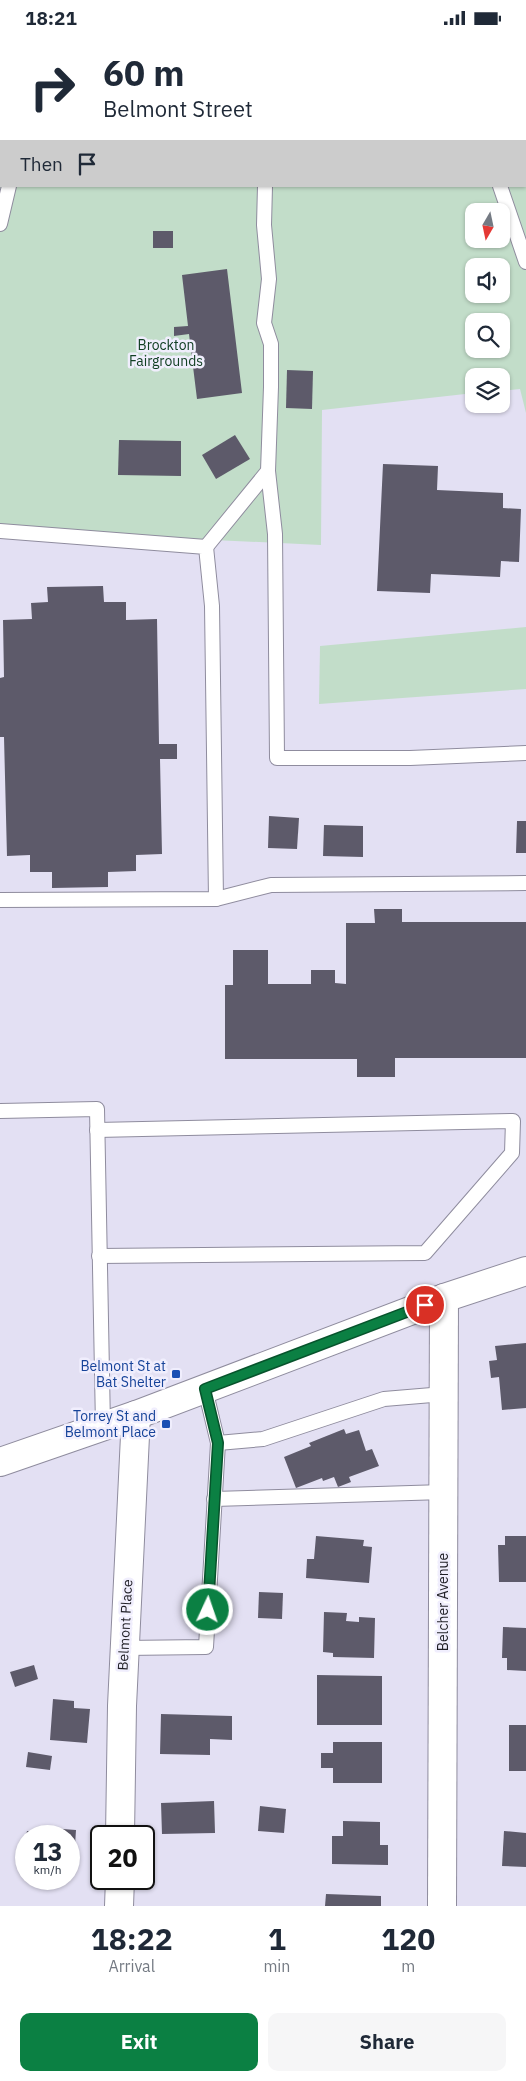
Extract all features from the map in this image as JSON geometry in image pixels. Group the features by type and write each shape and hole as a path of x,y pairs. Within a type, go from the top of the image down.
{"street":[{"path":"0,1462 136,1415 444,1298 526,1271"},
{"name":"Belcher Avenue","path":"442,1906 444,1298"},
{"name":"Belmont Place","path":"120,1825 124,1648 136,1415"},
{"path":"119,1906 120,1890"}],"lane":[{"path":"0,224 10,187"},
{"path":"266,187 264,225 269,279 264,323 271,344 268,471 275,534 277,758 410,758 526,753"},
{"path":"500,187 526,262"},
{"path":"216,899 212,606 206,547 268,471"},
{"path":"0,531 206,547"},
{"path":"0,900 216,899 271,885 526,883"},
{"path":"0,1111 97,1109 103,1426"},
{"path":"97,1130 513,1121 512,1153 425,1253 99,1256"},
{"path":"124,1648 206,1647 218,1443 205,1389"},
{"path":"218,1443 263,1439 384,1399 444,1394"},
{"path":"214,1499 444,1492"}],"green space":[{"name":"Brockton Fairgrounds","path":"0,187 526,187 526,413 520,389 510,390 510,368 465,368 465,394 322,410 321,545 0,530"},
{"path":"526,627 526,689 319,704 320,646"}],"building":[{"path":"153,231 173,231 173,248 153,248"},
{"path":"227,269 242,393 197,399 189,334 174,336 174,327 188,326 182,275"},
{"path":"287,370 313,371 312,409 286,408"},
{"path":"235,435 250,459 216,479 202,455"},
{"path":"119,440 181,441 181,476 118,475"},
{"path":"383,464 438,466 437,490 503,493 503,508 521,509 519,562 501,561 500,577 431,574 430,593 377,591"},
{"path":"103,586 104,602 126,602 126,620 157,619 159,744 177,744 177,759 160,759 162,854 136,855 136,871 108,872 108,887 52,888 52,872 30,872 30,855 7,856 4,737 0,737 0,678 4,677 3,620 32,619 31,603 48,602 47,587"},
{"path":"269,816 299,818 297,849 268,848"},
{"path":"517,821 526,821 526,853 516,853"},
{"path":"324,825 363,826 363,857 323,856"},
{"path":"374,909 402,909 402,922 526,922 526,1058 395,1058 395,1077 357,1077 357,1059 225,1059 225,985 233,985 233,950 268,950 268,984 311,984 311,970 335,970 335,983 346,984 346,923 375,923"},
{"path":"526,1343 526,1408 502,1410 499,1377 491,1378 489,1361 497,1360 495,1346"},
{"path":"344,1429 346,1434 359,1430 366,1451 372,1449 379,1466 349,1477 351,1482 338,1487 334,1477 323,1481 322,1478 296,1488 284,1457 311,1446 309,1443"},
{"path":"316,1536 364,1540 363,1546 372,1547 369,1583 306,1578 307,1559 314,1559"},
{"path":"505,1536 526,1536 526,1582 499,1582 498,1545 505,1545"},
{"path":"259,1592 283,1593 282,1619 258,1618"},
{"path":"324,1612 347,1613 346,1621 359,1622 359,1617 375,1618 374,1658 333,1657 333,1653 323,1652"},
{"path":"503,1627 526,1628 526,1671 507,1670 507,1658 502,1658"},
{"path":"34,1665 38,1679 15,1687 10,1672"},
{"path":"317,1675 382,1676 382,1725 317,1725"},
{"path":"53,1699 74,1701 74,1708 90,1709 87,1743 50,1740"},
{"path":"161,1714 232,1716 232,1740 210,1739 210,1755 160,1754"},
{"path":"509,1725 526,1725 526,1771 509,1771"},
{"path":"333,1742 382,1742 382,1783 333,1783 333,1768 321,1768 321,1753 333,1753"},
{"path":"28,1752 52,1756 50,1770 26,1767"},
{"path":"214,1801 215,1833 162,1834 161,1803"},
{"path":"260,1806 286,1809 284,1833 258,1831"},
{"path":"343,1821 380,1822 380,1845 388,1845 388,1865 332,1864 332,1836 343,1836"},
{"path":"504,1831 526,1833 526,1867 502,1866"},
{"path":"326,1894 381,1896 381,1906 325,1906"}],"place":[{"name":"Belmont St at Bat Shelter","path":"176,1374"},
{"name":"Torrey St and Belmont Place","path":"166,1424"}],"route":[{"path":"208,1610 218,1443 205,1389 425,1305"}]}
